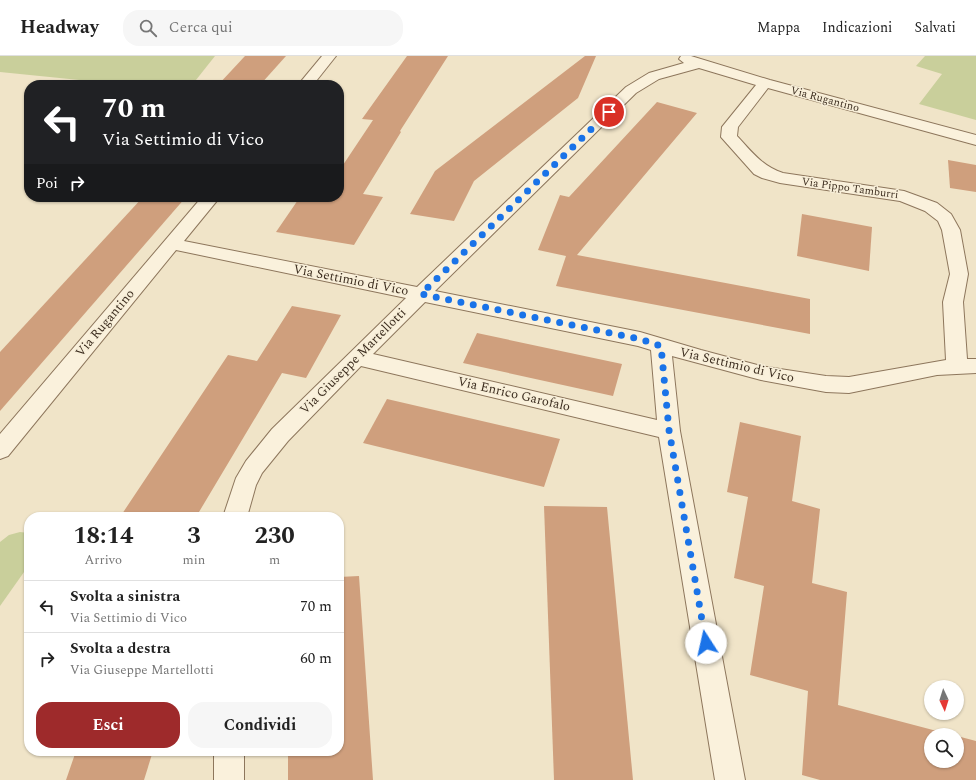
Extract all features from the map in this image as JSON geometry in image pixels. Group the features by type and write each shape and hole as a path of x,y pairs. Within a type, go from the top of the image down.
{"street":[{"path":"309,80 329,56"},
{"name":"Via Rugantino","path":"674,56 765,83 976,140"},
{"name":"Via Giuseppe Martellotti","path":"236,512 244,485 254,467 265,452 309,404 358,358 421,294 631,90 654,76 700,63"},
{"name":"Via Pippo Tamburri","path":"765,83 730,127 728,137 760,170 780,178 904,196 927,205 945,218 951,230 959,274 953,302 967,366"},
{"name":"Via Rugantino","path":"0,450 207,202"},
{"name":"Via Settimio di Vico","path":"172,244 640,339 761,373 832,384 849,385 937,368 967,366"},
{"path":"661,346 669,430 730,780"},
{"name":"Via Enrico Garofalo","path":"358,358 669,430"},
{"path":"229,780 230,756"}],"green space":[{"path":"0,56 215,56 196,80 79,80 0,72"},
{"path":"925,56 976,56 976,120 919,104 942,74 916,66"},
{"path":"24,532 24,572 0,606 0,542 9,535"}],"building":[{"path":"245,56 286,56 264,80 223,80"},
{"path":"407,56 448,56 400,131 401,132 363,194 383,197 354,245 276,232 297,202 344,202 344,164 373,120 362,119"},
{"path":"585,56 596,56 578,98 474,181 454,221 410,214 435,171"},
{"path":"657,102 697,113 577,255 810,299 810,334 556,286 566,256 538,250 560,195 569,197"},
{"path":"948,160 976,165 976,192 950,188"},
{"path":"138,202 182,202 0,411 0,352"},
{"path":"802,214 872,227 869,271 797,256"},
{"path":"292,306 341,315 306,378 282,373 199,512 123,512 228,355 257,361"},
{"path":"477,333 622,364 613,396 463,363"},
{"path":"387,399 560,439 544,487 363,443"},
{"path":"740,422 801,436 792,501 820,509 812,583 847,592 838,705 925,728 924,728 924,768 964,768 964,738 976,741 976,780 820,780 802,775 808,691 750,675 764,586 734,578 748,497 727,492"},
{"path":"544,506 607,507 633,780 554,780"},
{"path":"359,576 373,780 288,780 288,756 344,756 344,577"},
{"path":"74,756 151,756 144,780 66,780"}],"route":[{"path":"609,112 421,294 640,339 661,346 669,430 706,643"}]}
